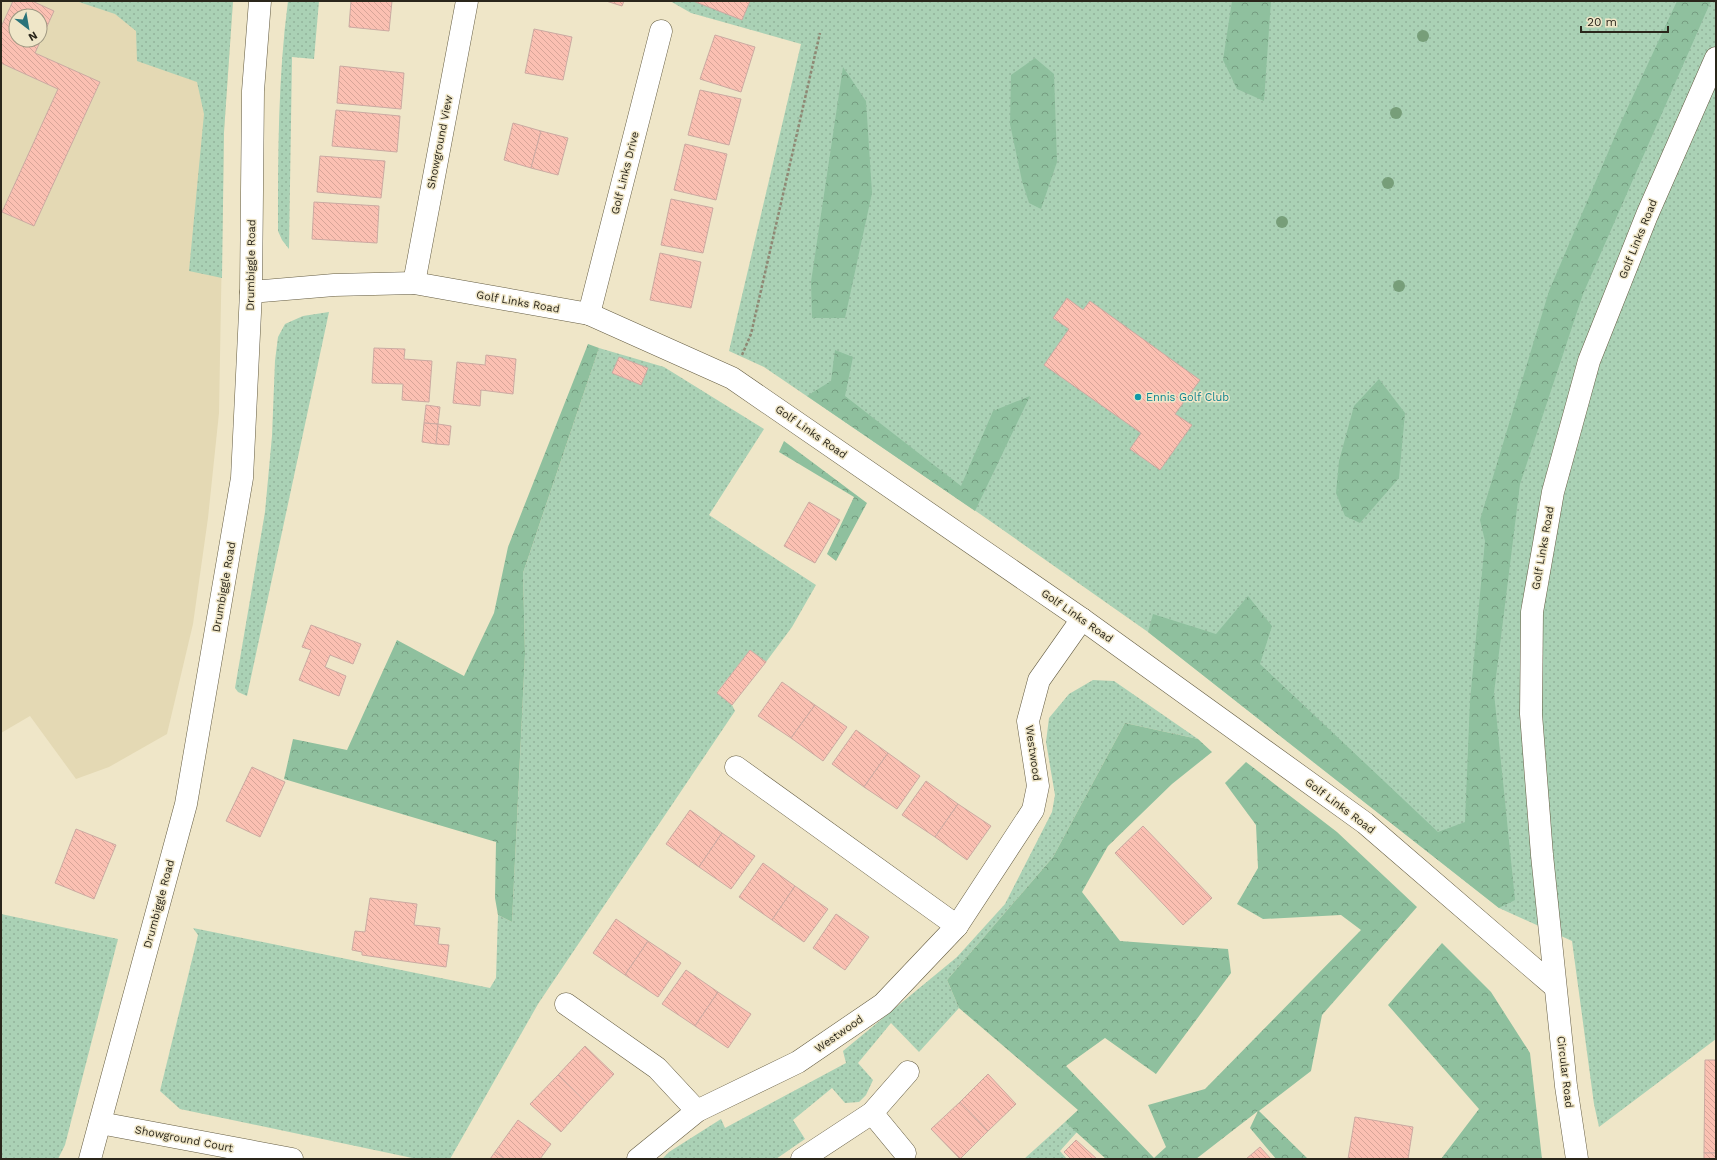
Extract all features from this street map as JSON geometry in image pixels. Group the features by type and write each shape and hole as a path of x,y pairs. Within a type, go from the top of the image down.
{"street":[{"name":"Drumbiggle Road","path":"90,1159 186,804 242,478 251,292 253,91 260,1"},
{"name":"Showground View","path":"414,283 467,1"},
{"name":"Golf Links Drive","path":"589,314 661,31"},
{"name":"Golf Links Road","path":"1554,986 1542,855 1532,714 1532,612 1553,492 1589,360 1647,214 1716,58"},
{"name":"Golf Links Road","path":"251,292 334,286 414,283 589,314 732,378 1082,619 1365,823 1554,986"},
{"name":"Westwood","path":"638,1159 697,1111 798,1062 882,1004 957,926 1033,810 1038,786 1028,721 1039,680 1082,619"},
{"path":"736,767 957,926"},
{"name":"Circular Road","path":"1554,986 1566,1086 1577,1159"},
{"path":"566,1004 657,1068 697,1111"},
{"path":"802,1159 872,1113 908,1072"},
{"path":"872,1113 905,1153"},
{"name":"Showground Court","path":"100,1123 292,1159"}],"path":[{"path":"732,378 751,334 820,33"}],"shaded area":[{"path":"1,1 233,1 224,132 219,413 208,518 193,624 167,734 109,767 76,779 30,716 1,733"}],"green space":[{"path":"76,1 233,1 224,132 222,278 189,271 204,114 197,82 137,61 136,31 115,14"},
{"path":"288,1 319,1 314,59 292,57 289,249 282,240 278,231 280,87"},
{"name":"Ennis Golf Club","path":"670,1 1716,1 1716,1039 1599,1127 1594,1104 1572,941 1499,908 1148,632 983,516 764,367 729,351 801,44 691,13"},
{"path":"1232,1 1271,1 1264,101 1237,89 1223,60"},
{"path":"1677,1 1711,1 1583,294 1520,484 1494,693 1515,900 1499,908 1148,632 1153,614 1216,634 1248,596 1272,626 1260,664 1438,832 1465,822 1470,701 1485,541 1480,520 1549,291 1621,122"},
{"path":"1035,58 1054,74 1057,162 1041,209 1029,203 1022,181 1010,124 1011,75"},
{"path":"843,67 866,101 872,193 845,318 812,318 811,282"},
{"path":"329,312 247,696 238,692 235,688 265,512 272,436 275,361 278,337 285,324 303,316"},
{"path":"588,344 599,348 523,573 525,654 512,922 498,915 495,898 496,842 284,779 293,739 347,750 397,640 464,676 494,613 508,547"},
{"path":"599,348 664,367 764,429 709,515 816,585 792,627 766,662 750,650 717,692 732,705 735,711 538,1004 450,1159 417,1159 180,1109 160,1091 198,935 193,928 490,988 496,978 498,915 512,922 525,654 523,573"},
{"path":"835,350 853,357 845,396 961,486 993,411 1030,396 975,511 807,396 831,381"},
{"path":"1379,379 1405,413 1399,478 1360,523 1345,516 1336,493 1339,461 1354,406"},
{"path":"784,441 867,503 836,561 827,554 854,497 779,452"},
{"path":"1093,680 1114,681 1198,739 1125,723 1053,857 947,980 959,1008 919,1052 891,1023 858,1063 873,1080 866,1095 859,1102 845,1103 832,1088 793,1120 805,1139 776,1159 662,1159 669,1152 721,1119 725,1128 846,1063 843,1051 957,957 1005,904 1052,812 1055,795 1046,742 1049,718 1069,694"},
{"path":"1125,723 1198,739 1212,752 1172,784 1108,846 1082,892 1120,941 1228,949 1231,973 1156,1074 1105,1038 1066,1066 1154,1158 1166,1147 1148,1105 1205,1089 1361,930 1341,915 1263,919 1237,904 1258,868 1256,825 1225,783 1246,762 1337,832 1417,907 1322,1015 1311,1071 1259,1111 1308,1159 1276,1159 1250,1128 1258,1111 1196,1159 1106,1159 1065,1122 1078,1110 959,1008 947,980 1053,857"},
{"path":"1,914 118,939 65,1145 58,1159 3,1159 1,1157"},
{"path":"1442,943 1491,992 1530,1053 1542,1159 1441,1159 1479,1109 1388,1005"},
{"path":"1065,1122 1077,1132 1060,1151 1067,1159 1024,1159"}],"building":[{"path":"13,1 32,1 47,8 10,8"},
{"path":"351,1 392,1 389,31 349,27"},
{"path":"606,1 624,1 622,6"},
{"path":"693,1 750,1 742,20"},
{"path":"48,8 54,11 48,24"},
{"path":"8,12 8,48 37,48 35,53 100,82 34,226 2,212 58,89 1,63 1,27"},
{"path":"534,29 572,37 563,80 525,73"},
{"path":"715,35 755,47 741,92 700,79"},
{"path":"340,66 404,73 401,109 337,103"},
{"path":"700,90 741,99 729,145 688,135"},
{"path":"336,110 400,116 397,152 332,146"},
{"path":"513,123 541,131 531,168 504,160"},
{"path":"541,131 568,138 558,175 531,168"},
{"path":"685,144 727,154 716,200 674,190"},
{"path":"320,156 385,161 381,198 317,192"},
{"path":"671,199 713,208 703,253 661,245"},
{"path":"314,202 379,206 377,243 312,239"},
{"path":"660,253 701,262 691,308 650,300"},
{"name":"Ennis Golf Club","path":"1067,298 1083,310 1090,301 1200,380 1175,414 1192,425 1160,470 1130,449 1141,433 1044,365 1069,329 1053,318"},
{"path":"374,348 405,349 404,359 432,361 429,402 402,400 403,384 372,383"},
{"path":"486,355 516,359 513,394 481,390 480,406 453,403 457,362 485,365"},
{"path":"619,357 648,368 641,385 612,373"},
{"path":"426,405 440,407 438,424 424,423"},
{"path":"424,423 438,424 436,444 422,442"},
{"path":"438,424 451,426 449,445 436,444"},
{"path":"809,502 840,520 815,563 784,546"},
{"path":"311,625 361,644 353,664 330,655 325,667 346,676 339,696 299,680 311,650 302,647"},
{"path":"750,650 766,662 732,705 717,693"},
{"path":"782,682 815,705 791,738 758,716"},
{"path":"815,705 847,727 823,761 791,738"},
{"path":"856,730 888,753 864,787 832,764"},
{"path":"888,753 920,776 897,809 864,787"},
{"path":"252,767 285,782 260,837 226,821"},
{"path":"926,781 958,804 935,837 902,815"},
{"path":"958,804 991,826 967,860 935,837"},
{"path":"690,810 722,833 699,867 666,844"},
{"path":"1143,826 1212,898 1183,925 1115,853"},
{"path":"76,829 116,845 94,899 55,883"},
{"path":"722,833 755,856 731,889 699,867"},
{"path":"763,863 795,886 772,920 739,897"},
{"path":"795,886 828,909 804,942 772,920"},
{"path":"370,898 417,904 414,925 440,928 438,944 449,945 446,967 362,955 362,952 352,950 355,931 365,932"},
{"path":"836,914 869,937 845,970 813,948"},
{"path":"616,919 648,941 625,975 593,953"},
{"path":"648,941 681,963 658,997 625,975"},
{"path":"686,970 718,992 695,1026 662,1004"},
{"path":"718,992 751,1014 728,1048 695,1026"},
{"path":"585,1046 614,1074 587,1103 558,1075"},
{"path":"1705,1060 1716,1060 1716,1153 1704,1153"},
{"path":"988,1074 1016,1104 988,1131 960,1102"},
{"path":"558,1075 587,1103 561,1132 530,1104"},
{"path":"960,1102 988,1131 960,1159 931,1129"},
{"path":"1355,1117 1413,1127 1408,1159 1348,1159"},
{"path":"518,1120 551,1144 540,1159 505,1159 495,1152"},
{"path":"1076,1140 1097,1159 1071,1159 1064,1152"},
{"path":"1260,1147 1271,1159 1246,1159"},
{"path":"495,1152 505,1159 490,1159"},
{"path":"1704,1153 1716,1153 1716,1159 1704,1159"}],"place":[{"name":"Ennis Golf Club","path":"1138,397"}]}
